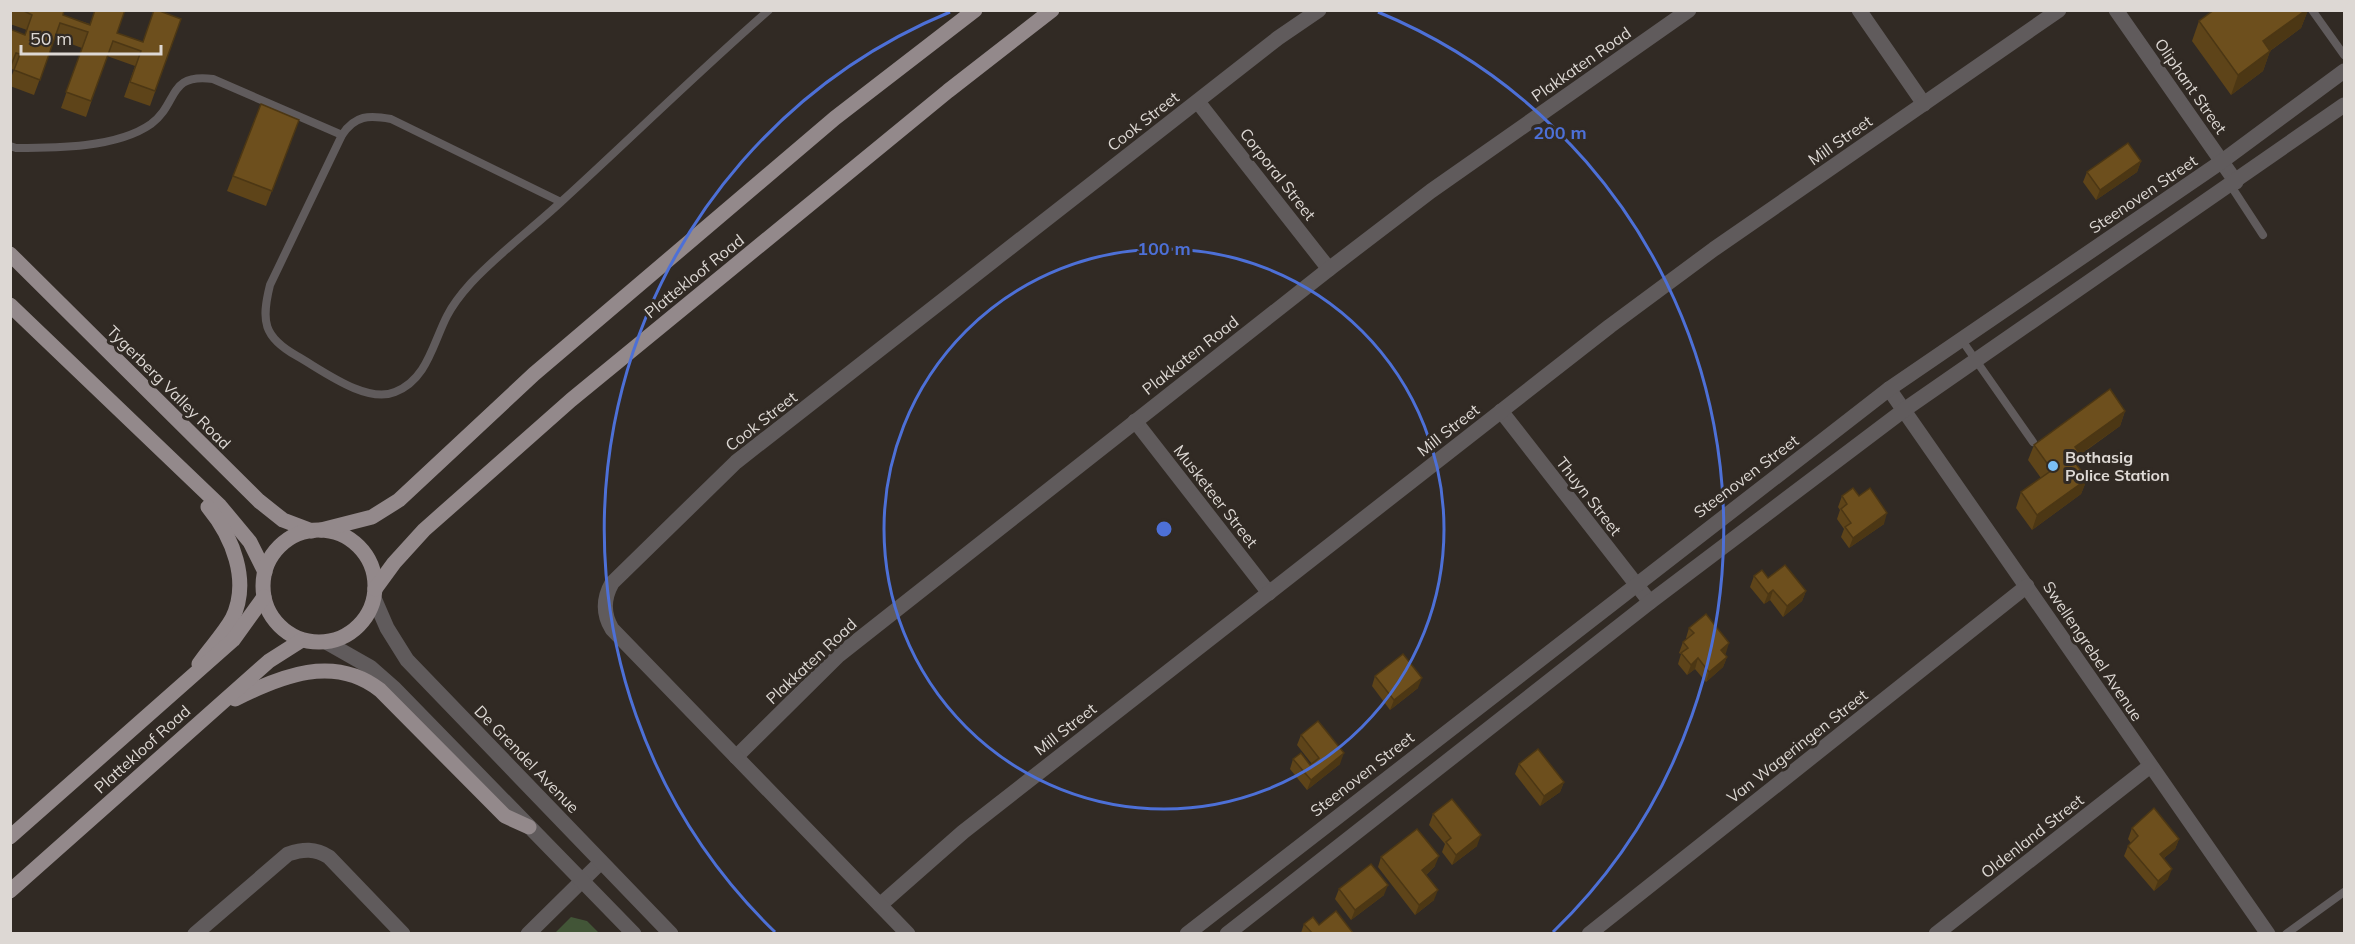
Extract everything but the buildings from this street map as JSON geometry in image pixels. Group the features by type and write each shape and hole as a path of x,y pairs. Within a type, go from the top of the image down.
{"main road":[{"name":"Plattekloof Road","path":"975,10 827,126 534,374 399,500 372,517 293,537 281,545 273,554 265,572 264,597 277,624 290,635 303,640 326,642 344,637 359,626 367,615 375,593 394,563 424,530 571,400 948,91 1052,10"},
{"name":"Tygerberg Valley Road","path":"10,254 259,501 283,520 317,531"},
{"path":"10,305 236,524 256,551 265,572"},
{"path":"168,457 219,520 233,549 238,571 239,596 235,611 192,674"},
{"path":"317,531 343,536 359,547 371,566 375,593"},
{"name":"Plattekloof Road","path":"10,837 233,640 264,597"},
{"name":"Plattekloof Road","path":"10,891 269,661 303,640"},
{"path":"213,710 271,681 291,675 325,671 355,675 380,690 505,816 529,826"}],"street":[{"name":"Cook Street","path":"908,933 612,629 604,607 612,583 736,462 1319,10"},
{"name":"Plakkaten Road","path":"736,756 838,655 1329,269 1431,191 1689,10"},
{"path":"1859,10 1924,104"},
{"name":"Mill Street","path":"880,904 963,832 1501,411 1714,249 2059,10"},
{"name":"Oliphant Street","path":"2116,10 2222,162 2233,184"},
{"name":"Steenoven Street","path":"1187,933 1889,389 2222,162 2344,71"},
{"name":"Corporal Street","path":"1198,102 1329,269"},
{"path":"1227,933 1650,602 1904,410 2344,105"},
{"name":"Swellengrebel Avenue","path":"1889,389 2268,933"},
{"name":"Thuyn Street","path":"1501,411 1650,602"},
{"name":"Musketeer Street","path":"1135,421 1269,593"},
{"name":"Van Wageringen Street","path":"1589,933 2027,586"},
{"name":"De Grendel Avenue","path":"375,593 387,628 407,660 672,933"},
{"path":"326,642 378,674 634,933"},
{"name":"Oldenland Street","path":"1936,933 2150,766"},
{"path":"195,933 288,854 301,850 313,850 329,857 404,933"},
{"path":"528,933 601,862"}],"lane":[{"path":"561,202 391,119 376,116 358,118 349,124 342,135 270,285 264,307 264,324 271,336 285,349 373,396 391,394 412,382 427,361 456,301 496,259 561,202 699,71 768,10"},
{"path":"2312,10 2344,55"},
{"path":"10,146 16,148 62,147 116,139 152,123 186,80 197,77 213,79 342,135"},
{"path":"2233,184 2263,235"},
{"path":"1961,339 2033,442"},
{"path":"2286,933 2344,892"}],"green space":[{"path":"571,917 587,921 599,933 555,933"}],"place":[{"name":"Bothasig Police Station","path":"2053,466"}]}
